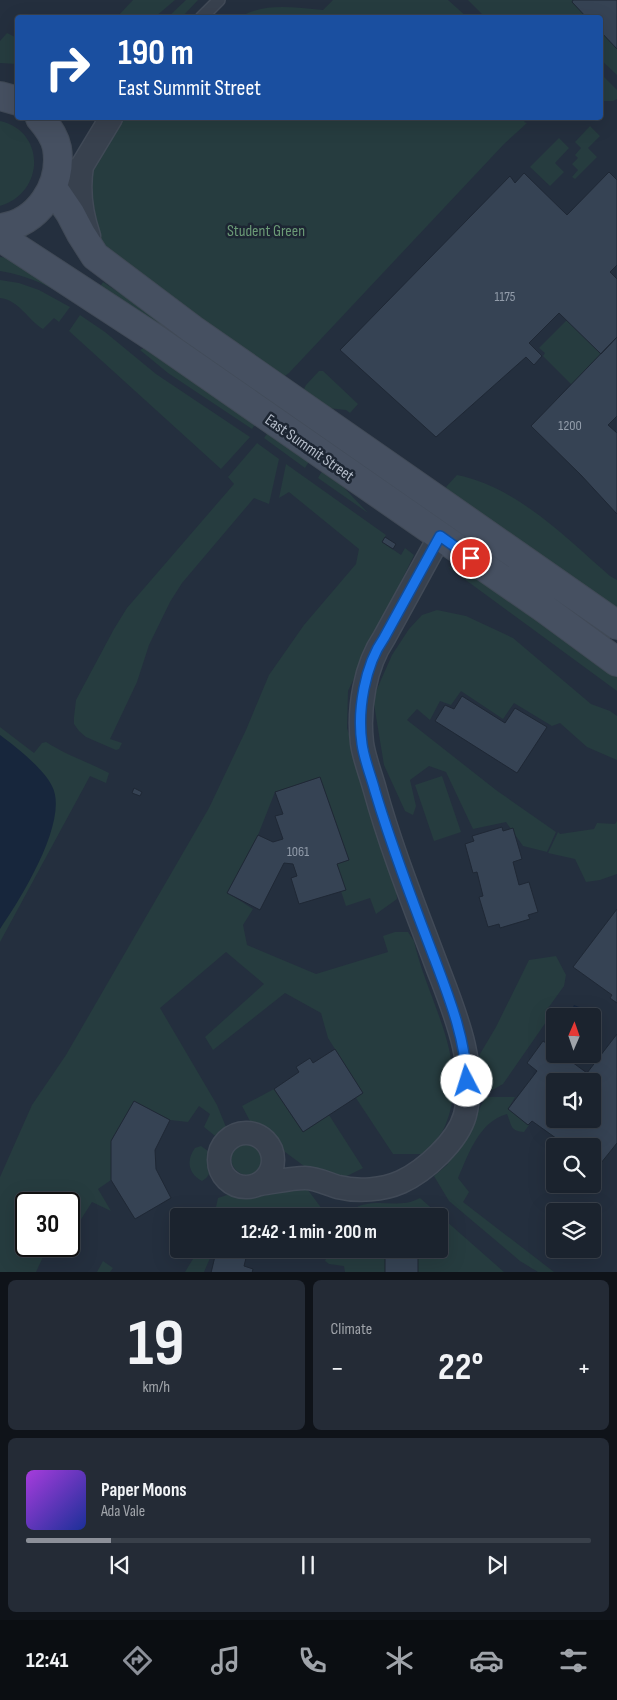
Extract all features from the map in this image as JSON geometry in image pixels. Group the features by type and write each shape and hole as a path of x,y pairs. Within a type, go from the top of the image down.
{"main road":[{"path":"0,96 15,100"},
{"path":"0,228 8,227 27,219 42,205 53,188 58,168 56,147 48,128 42,120"},
{"name":"East Summit Street","path":"53,188 95,256 200,335 617,625"},
{"name":"East Summit Street","path":"0,237 156,339 546,609 617,662"}],"street":[{"path":"0,96 15,93"},
{"path":"53,188 82,166 110,120"},
{"path":"82,166 79,184 84,220 95,256"},
{"path":"306,1178 272,1149 267,1141 260,1136 246,1132 236,1134 228,1138 221,1149 219,1162 221,1171 228,1181 243,1187 306,1178 340,1188 370,1189 400,1182 422,1170 447,1147 458,1131 465,1115 467,1098 466,1060 454,1010 382,814 362,744 365,684 375,652 440,536"},
{"path":"260,1184 270,1174 274,1164 272,1149"}],"lane":[{"path":"204,15 219,0"}],"green space":[{"path":"133,0 175,0 157,15 119,15"},
{"path":"186,0 198,0 184,15 170,15"},
{"path":"333,0 448,0 465,15 244,15 260,9 280,7 323,10"},
{"path":"468,0 573,0 572,2 585,15 558,15 483,15"},
{"path":"7,33 15,37 15,64 0,63 0,41"},
{"path":"603,34 617,49 617,75 603,62"},
{"path":"603,76 617,90 617,99 603,101"},
{"name":"Student Green","path":"118,120 526,120 524,122 527,123 504,144 289,373 281,379 177,302 163,289 130,268 108,250 99,238 85,180"},
{"path":"0,121 15,127 26,137 32,149 34,162 32,176 25,189 15,199 0,206"},
{"path":"590,126 600,136 588,148 597,157 575,179 572,177 578,170 572,164 578,158 575,155 581,148 575,142"},
{"path":"559,138 569,148 555,163 564,172 550,186 530,167"},
{"path":"0,257 10,258 72,300 38,282 0,271"},
{"path":"0,280 19,283 39,290 70,307 59,322 54,318 43,329 13,302 0,298"},
{"path":"103,282 267,393 262,403 98,290"},
{"path":"80,315 105,332 156,374 250,437 221,469 69,331"},
{"path":"567,320 601,354 572,385 543,356 545,353 539,348"},
{"path":"147,346 256,423 252,429 168,373 140,350"},
{"path":"319,371 323,371 358,404 350,413 346,410 328,408 302,393 306,385"},
{"path":"269,431 310,460 305,468 264,438"},
{"path":"257,443 279,459 269,504 254,498 182,583 170,602 149,645 137,682 110,739 122,743 119,749 116,750 86,737 74,724 76,700 114,629 127,608 234,484 228,477"},
{"path":"286,464 386,535 382,542 401,555 405,548 414,555 348,691 347,728 396,887 397,899 376,914 370,898 346,906 341,891 337,864 349,860 320,777 275,792 258,835 228,893 253,909 243,925 247,945 316,974 388,952 383,936 395,932 408,932 414,941 450,1056 453,1079 452,1102 445,1126 425,1154 393,1154 356,1098 363,1093 328,1038 321,1013 285,993 213,1050 205,1037 264,984 226,952 160,1008 217,1105 226,1127 219,1139 204,1127 210,1114 199,1106 188,1122 170,1120 134,1101 111,1141 111,1180 98,1189 111,1211 92,1202 80,1221 80,1192 15,1192 15,1257 43,1257 36,1272 0,1272 0,1177 32,1105 66,1055 209,808 246,730 269,675 304,625 356,564 359,549 289,492 279,498"},
{"path":"322,471 333,476 368,513 318,478"},
{"path":"457,475 479,481 500,490 520,502 558,530 617,580 617,613 449,493 446,487"},
{"path":"448,567 476,575 608,669 617,676 617,691"},
{"path":"437,610 466,616 513,638 591,704 610,711 617,716 617,760 587,747 560,723 552,726 514,703 503,719 461,691 451,705 440,701 430,720 417,709 407,720 496,790 556,832 547,852 523,846 506,822 473,829 446,772 429,766 410,780 416,806 413,815 405,811 384,765 373,698 392,655 409,629 422,615"},
{"path":"0,727 34,753 42,743 46,742 109,773 106,783 90,776 0,942"},
{"path":"442,776 461,832 434,841 415,785"},
{"path":"617,821 617,874 600,880 586,882 575,859 548,853 558,832 560,834 594,829 597,823 615,824"},
{"path":"556,956 566,975 564,986 548,1008 546,1008 546,1022 503,1084 487,1093 475,1092 473,1077 480,1054 496,1027 529,960"},
{"path":"274,1089 303,1132 329,1115 363,1168 345,1177 333,1179 304,1166 281,1149 267,1132 250,1121 242,1106"},
{"path":"486,1097 515,1097 508,1109 529,1125 524,1132 514,1129 507,1114 497,1118 482,1131 471,1149 458,1178 469,1192 463,1202 554,1272 538,1272 520,1261 449,1201 434,1176 447,1165"},
{"path":"248,1141 260,1146 265,1158 260,1170 248,1175 236,1170 231,1158 236,1146"},
{"path":"201,1146 208,1151 211,1164 210,1172 202,1181 194,1175 190,1166 192,1153 195,1148"},
{"path":"297,1188 308,1190 321,1208 216,1208 218,1198 230,1194 246,1196"},
{"path":"420,1198 431,1208 355,1208 375,1203 406,1203"},
{"path":"448,1223 504,1272 418,1272 417,1258 448,1258"},
{"path":"194,1258 210,1258 204,1272 185,1272"},
{"path":"326,1258 385,1258 385,1272 345,1272 344,1266 329,1264 325,1261"},
{"path":"103,1261 113,1268 110,1272 97,1272"}],"water":[{"path":"0,735 21,751 43,772 52,786 56,801 49,839 30,880 0,929"}],"building":[{"path":"573,0 617,0 617,49 603,34 603,15 584,15 572,2"},
{"path":"609,172 617,180 617,265 610,272 617,279 617,337 601,354 559,313 529,343 542,356 534,365 526,357 436,437 340,350 510,176 515,183 524,173 567,215"},
{"path":"617,337 617,416 608,425 617,433 617,514 581,475 531,426"},
{"path":"385,537 396,544 393,549 382,542"},
{"path":"462,696 505,723 515,708 547,727 517,773 435,721 445,705 454,709"},
{"path":"320,777 349,860 337,864 346,890 299,904 291,878 297,876 293,864 284,863 260,910 227,893 258,835 273,842 283,839 275,816 283,814 275,792"},
{"path":"134,788 142,792 140,796 132,793"},
{"path":"502,827 503,831 513,828 522,859 513,862 519,885 529,882 538,912 528,915 530,919 500,928 499,924 488,927 479,897 483,896 477,872 473,873 465,844 474,841 472,836"},
{"path":"617,909 617,1003 610,998 612,995 573,967"},
{"path":"617,1034 617,1143 601,1163 601,1138 556,1138 532,1121 528,1125 508,1109 537,1071 527,1063 543,1041 546,1043 546,1063 573,1063 587,1073 595,1063 601,1063 601,1055"},
{"path":"335,1049 363,1093 303,1132 274,1089 299,1072 296,1067 310,1058 313,1063"},
{"path":"134,1101 170,1120 155,1150 156,1169 171,1198 135,1219 111,1180 111,1141"},
{"path":"215,1258 246,1258 244,1266 253,1269 252,1272 211,1272"},
{"path":"385,1258 418,1258 418,1272 385,1272"}],"route":[{"path":"467,1081 466,1060 454,1010 382,814 362,744 362,719 366,677 375,652 440,536 471,558"}]}
